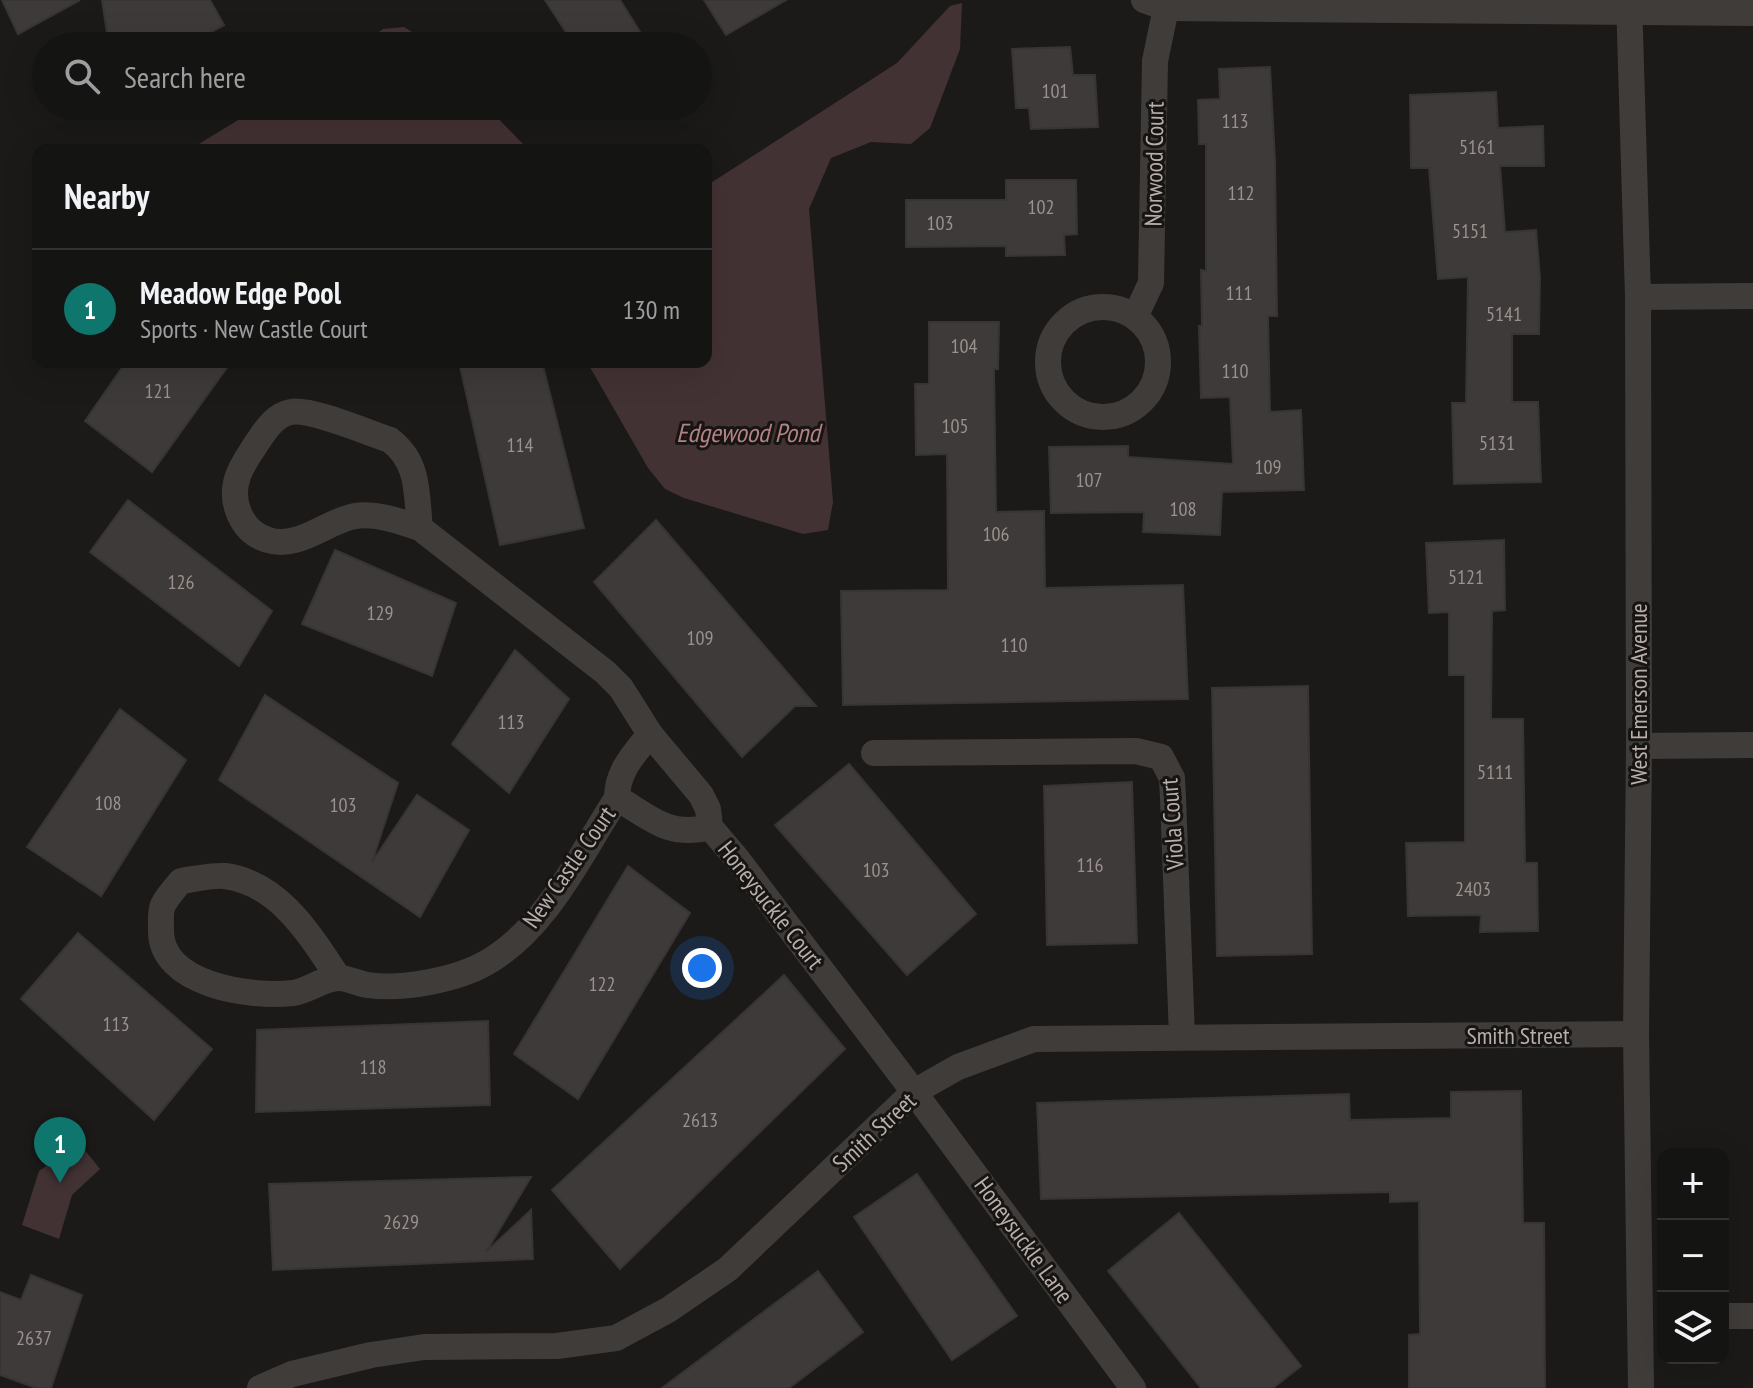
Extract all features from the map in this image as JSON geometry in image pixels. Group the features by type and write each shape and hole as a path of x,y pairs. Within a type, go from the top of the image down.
{"street":[{"path":"1155,4 1630,7 1753,13"},
{"name":"Norwood Court","path":"1135,317 1151,283 1155,4"},
{"name":"West Emerson Avenue","path":"1630,7 1638,297 1636,1034 1651,1318 1641,1388"},
{"path":"1638,297 1753,296"},
{"path":"1107,306 1135,317 1150,332 1158,350 1158,369 1148,395 1139,404 1109,418 1079,412 1063,401 1050,377 1049,348 1062,325 1080,312 1107,306"},
{"name":"Honeysuckle Court","path":"420,528 414,469 401,449 390,440 303,411 278,416 267,428 237,479 235,493 241,520 269,541 304,536 355,516 385,517 420,528 605,672 621,688 650,734 701,795 708,809 710,827 914,1092"},
{"path":"617,798 621,772 650,734"},
{"path":"1639,746 1753,745"},
{"name":"Viola Court","path":"874,753 1136,751 1161,757 1172,778 1182,1037"},
{"name":"New Castle Court","path":"338,977 369,986 422,983 461,974 500,954 515,942 550,902 617,798 671,829 694,831 710,827"},
{"path":"223,876 256,884 293,914 338,977 296,993 261,994 219,988 182,970 161,941 162,907 181,881 223,876"},
{"name":"Smith Street","path":"260,1388 292,1374 424,1347 557,1346 616,1338 668,1310 728,1269 914,1092 958,1067 1034,1039 1636,1034"},
{"name":"Honeysuckle Lane","path":"914,1092 1133,1388"},
{"path":"1729,1316 1753,1316"}],"water":[{"name":"Edgewood Pond","path":"962,3 960,49 930,128 911,144 871,142 831,158 809,209 833,502 828,530 803,534 684,498 665,489 648,468 590,368 712,368 712,182 897,63 950,6"},
{"path":"404,27 412,32 379,32"},
{"path":"238,120 500,120 523,144 199,144"},
{"path":"79,1143 100,1169 72,1195 59,1239 22,1225 39,1171"}],"building":[{"path":"2,0 80,0 18,34"},
{"path":"102,0 210,0 224,25 211,32 107,32"},
{"path":"545,0 620,0 640,32 566,32"},
{"path":"704,0 786,0 726,35"},
{"path":"1070,47 1073,75 1095,75 1098,127 1031,129 1029,108 1016,108 1012,49"},
{"path":"1270,67 1277,316 1268,316 1270,412 1301,410 1304,490 1222,492 1220,535 1143,532 1144,512 1051,513 1049,447 1128,446 1128,457 1233,464 1230,397 1201,398 1199,326 1202,326 1201,270 1206,271 1206,144 1199,144 1198,100 1220,99 1219,69"},
{"path":"1496,92 1498,128 1543,126 1544,166 1500,166 1505,232 1536,230 1540,277 1539,334 1512,334 1512,402 1538,402 1541,482 1454,484 1452,403 1466,403 1468,277 1438,279 1429,168 1411,168 1410,95"},
{"path":"1006,180 1076,180 1077,234 1064,235 1065,255 1006,256 1006,246 906,247 906,200 1006,200"},
{"path":"929,322 999,322 998,369 994,369 996,512 1044,511 1045,588 1183,585 1188,699 843,705 841,591 948,590 947,454 916,455 915,384 929,384"},
{"path":"122,368 227,368 152,472 85,421"},
{"path":"460,368 544,368 584,528 500,545"},
{"path":"128,500 272,611 239,666 90,552"},
{"path":"656,520 816,706 795,706 742,757 594,582"},
{"path":"1504,540 1505,610 1492,611 1491,719 1523,719 1525,863 1537,863 1538,931 1480,932 1481,915 1408,916 1406,843 1465,842 1465,675 1449,675 1449,612 1429,613 1426,543"},
{"path":"335,550 456,603 432,676 302,624"},
{"path":"515,650 569,699 509,793 452,744"},
{"path":"1308,686 1312,954 1217,956 1212,688"},
{"path":"265,695 398,783 372,862 417,795 469,830 420,917 219,780"},
{"path":"120,709 186,760 101,896 27,847"},
{"path":"849,764 976,914 907,975 775,825"},
{"path":"1132,782 1137,943 1047,945 1044,786"},
{"path":"628,866 690,913 578,1099 514,1054"},
{"path":"78,933 212,1049 154,1120 21,999"},
{"path":"784,975 845,1049 620,1269 552,1190"},
{"path":"488,1021 490,1105 256,1112 257,1030"},
{"path":"1521,1091 1523,1223 1544,1223 1545,1388 1409,1388 1409,1335 1420,1334 1419,1201 1390,1202 1390,1192 1041,1199 1037,1103 1349,1094 1350,1120 1451,1118 1451,1092"},
{"path":"917,1174 1017,1316 952,1360 854,1217"},
{"path":"531,1177 486,1252 531,1210 533,1259 273,1270 269,1184"},
{"path":"1179,1213 1301,1366 1273,1388 1201,1388 1108,1271"},
{"path":"818,1271 863,1332 789,1388 662,1388"},
{"path":"31,1275 82,1295 51,1388 36,1388 0,1375 0,1292 21,1300"}],"place":[{"name":"Meadow Edge Pool","path":"60,1183"}]}
